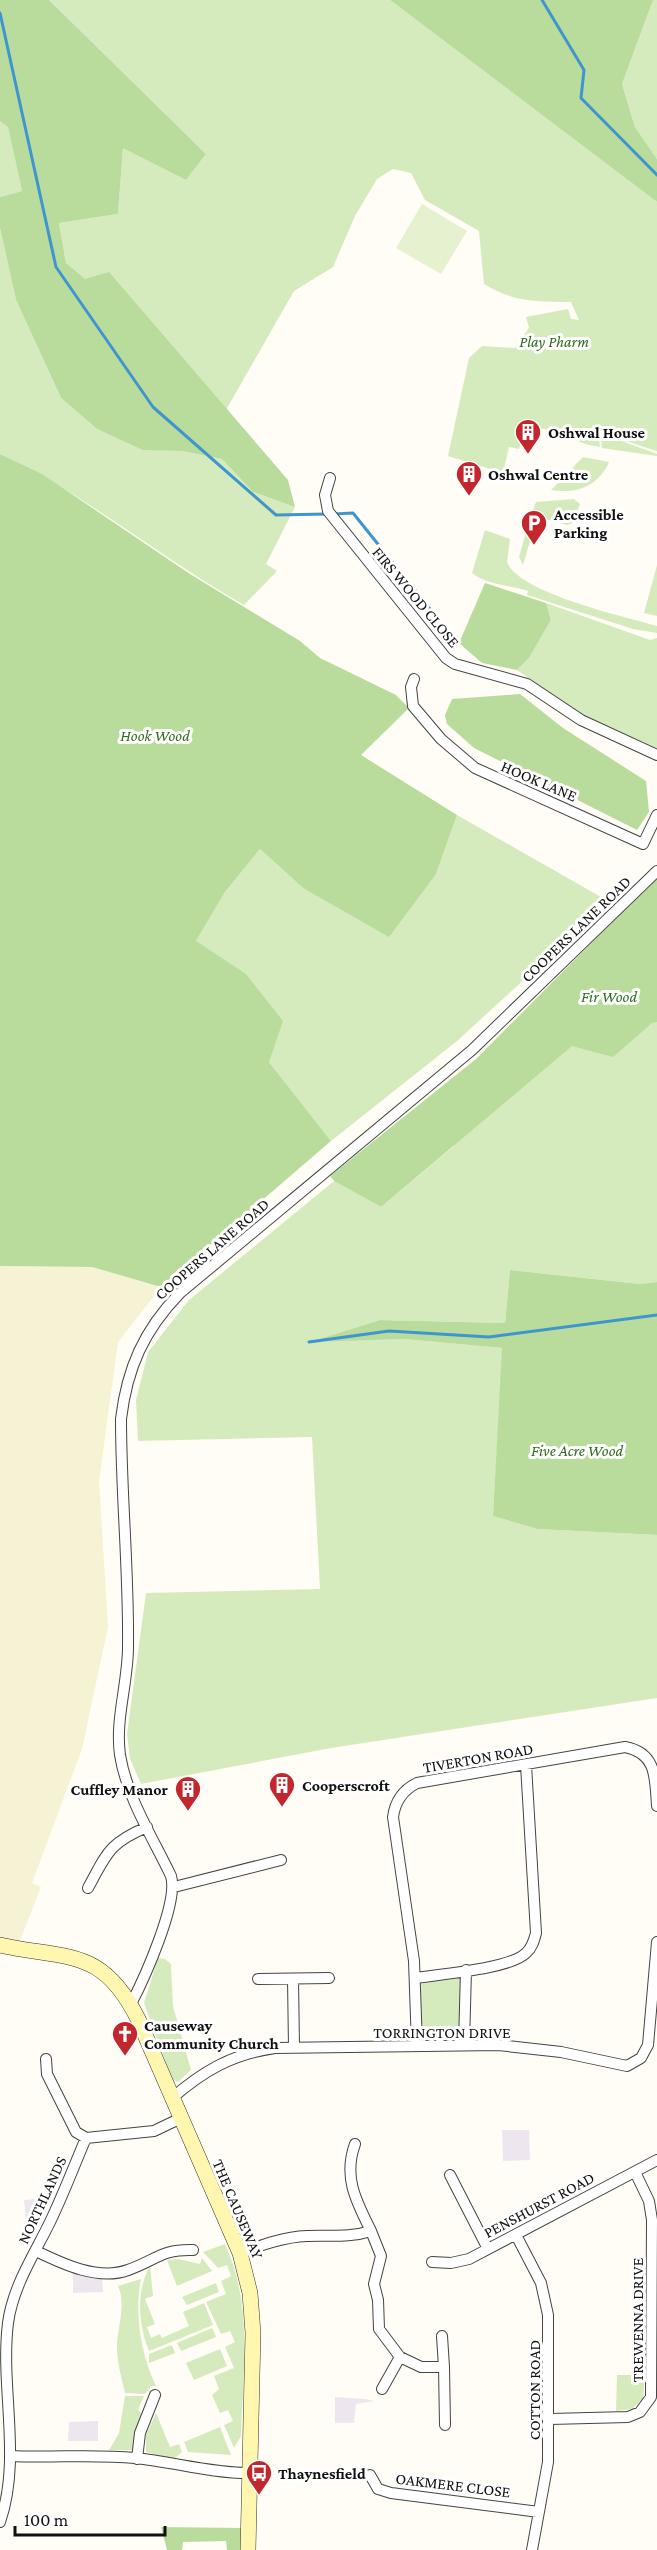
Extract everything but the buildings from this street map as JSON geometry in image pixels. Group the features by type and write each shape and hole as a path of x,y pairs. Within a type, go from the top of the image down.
{"main road":[{"name":"THE CAUSEWAY","path":"0,1945 84,1959 120,1986 131,2004 179,2119 240,2253 248,2280 252,2306 248,2550"}],"street":[{"name":"FIRS WOOD CLOSE","path":"330,478 326,495 328,511 446,658 455,664 527,684 581,720 657,755"},
{"name":"HOOK LANE","path":"414,679 411,687 413,706 441,739 463,760 492,777 542,797 643,844 657,815"},
{"name":"COOPERS LANE ROAD","path":"174,1887 171,1876 126,1781 120,1754 119,1731 128,1655 129,1611 121,1419 130,1370 146,1335 180,1293 472,1050 657,871"},
{"name":"TIVERTON ROAD","path":"417,2046 416,1978 394,1829 394,1806 404,1792 417,1783 625,1747 636,1749 651,1762 655,1777 657,1806"},
{"path":"416,1978 517,1960 532,1945 536,1933 526,1765"},
{"path":"88,1888 109,1849 120,1840 147,1827"},
{"path":"131,2004 170,1908 174,1887 281,1860"},
{"name":"TORRINGTON DRIVE","path":"171,2099 199,2075 228,2059 262,2049 464,2044 526,2048 627,2066 641,2058 648,2045 657,1942"},
{"path":"464,2044 466,1970"},
{"path":"258,1979 329,1978"},
{"path":"293,1979 294,2047"},
{"path":"46,2059 47,2074 76,2132 86,2138 154,2131 179,2119"},
{"name":"NORTHLANDS","path":"0,2522 10,2456 8,2321 21,2280 86,2138"},
{"path":"355,2144 349,2164 351,2189 381,2256 374,2284 378,2300 379,2329 400,2357 421,2367 444,2367"},
{"name":"PENSHURST ROAD","path":"432,2262 462,2261 657,2160"},
{"name":"TREWENNA DRIVE","path":"550,2419 628,2417 640,2412 651,2397 652,2220 649,2201 635,2172"},
{"path":"450,2175 488,2249"},
{"path":"240,2253 276,2241 306,2236 349,2236 371,2231"},
{"name":"COTTON ROAD","path":"516,2235 546,2296 550,2419 548,2462 532,2550"},
{"path":"36,2251 76,2268 113,2274 171,2250 193,2250"},
{"path":"442,2336 445,2425"},
{"path":"382,2389 400,2357"},
{"path":"137,2458 140,2433 155,2395"},
{"path":"10,2456 137,2458 196,2470 249,2473"},
{"name":"OAKMERE CLOSE","path":"370,2475 378,2489 391,2493 539,2512"}],"shaded area":[{"path":"0,1266 92,1267 161,1287 118,1342 99,1481 108,1627 82,1749 32,1883 41,1887 19,1943 0,1938"},
{"path":"502,2130 529,2130 530,2160 503,2161"},
{"path":"53,2198 42,2219 26,2220 24,2200"},
{"path":"73,2274 102,2278 103,2292 73,2293"},
{"path":"335,2397 374,2401 356,2404 354,2423 335,2423"},
{"path":"98,2421 98,2441 68,2441 69,2422"}],"green space":[{"path":"0,0 49,0 206,154 186,180 123,148 118,214 59,223 66,263 85,279 109,272 288,480 295,507 253,492 222,459 182,451 143,450 97,429 61,398 16,300 0,228 0,197 22,191 8,127 0,121"},
{"name":"Play Pharm","path":"49,0 390,0 657,202 657,451 598,432 600,447 585,444 551,431 525,427 519,449 509,447 503,473 448,456 469,358 482,346 515,348 529,328 526,317 568,309 571,319 579,320 571,302 516,298 484,284 479,231 425,200 411,173 393,169 377,179 355,216 333,267 294,291 226,410 66,263 59,223 118,214 123,147 186,180 206,154"},
{"path":"390,0 653,0 622,84 635,127 657,159 657,202"},
{"path":"653,0 657,0 657,159 635,127 622,84"},
{"path":"0,121 8,126 22,191 0,197"},
{"path":"422,204 467,231 441,274 396,248"},
{"path":"0,228 16,300 61,398 97,429 143,449 182,451 222,459 253,492 295,507 266,564 277,571 244,605 63,488 0,454"},
{"path":"600,433 657,454 657,456 602,448"},
{"name":"Hook Wood","path":"0,454 42,474 190,574 300,641 320,658 396,695 409,708 361,755 457,815 436,874 389,937 303,888 260,849 225,892 196,941 246,974 283,1021 269,1062 331,1141 161,1287 92,1267 0,1266"},
{"path":"583,457 609,462 599,477 585,487 569,491 551,490"},
{"path":"574,499 580,504 573,523 567,525 531,515 536,502"},
{"path":"529,522 535,524 523,565 519,557"},
{"path":"485,530 510,539 507,562 515,573 531,584 574,602 657,626 657,633 633,629 527,595 528,591 478,577 472,573"},
{"path":"657,565 657,616 644,613"},
{"path":"485,583 546,603 551,620 529,658 517,670 482,663 459,643"},
{"path":"546,603 650,640 657,638 657,749 585,718 517,670 529,658 551,620"},
{"path":"520,694 563,728 646,781 649,812 637,830 474,748 447,724 445,715 452,699"},
{"path":"457,815 601,897 528,976 457,1041 331,1141 269,1062 196,941 225,892 260,849 303,888 436,874"},
{"name":"Fir Wood","path":"657,877 657,1282 640,1284 510,1270 505,1323 380,1320 312,1341 404,1339 503,1348 493,1516 537,1529 657,1535 657,1698 331,1748 141,1784 130,1759 127,1734 146,1593 320,1589 312,1437 138,1441 136,1400 148,1352 189,1300 334,1181 381,1207 454,1146 541,997"},
{"name":"Fir Wood","path":"657,877 657,1022 652,1023 613,1057 572,1046 381,1207 334,1181 330,1176 476,1059"},
{"name":"Five Acre Wood","path":"510,1270 640,1284 657,1282 657,1535 537,1529 493,1516 502,1348 404,1339 309,1342 380,1320 505,1323"},
{"path":"158,1958 165,1959 171,1964 173,2006 191,2070 178,2082 172,2079 144,2003"},
{"path":"461,1977 461,2032 441,2039 420,2034 421,1984"},
{"path":"225,2244 240,2290 243,2314 244,2363 241,2436 234,2448 224,2425 233,2421 228,2410 220,2413 212,2395 219,2389 214,2376 234,2368 225,2347 235,2342 230,2331 221,2334 206,2302 226,2294 221,2281 231,2276 227,2265 218,2268 203,2252"},
{"path":"202,2258 212,2271 177,2286 167,2260 179,2259 200,2264"},
{"path":"150,2266 153,2296 145,2299 155,2324 147,2327 151,2338 160,2334 162,2338 189,2326 183,2312 204,2303 213,2325 149,2351 145,2341 140,2308 142,2286"},
{"path":"141,2279 138,2306 140,2334 146,2361 156,2386 151,2386 145,2394 125,2393 117,2351 122,2301 118,2286"},
{"path":"216,2283 219,2292 187,2305 182,2297"},
{"path":"212,2328 216,2337 181,2351 177,2343"},
{"path":"172,2345 175,2353 149,2363 149,2354"},
{"path":"220,2349 227,2366 194,2380 186,2363"},
{"path":"617,2375 645,2375 643,2399 632,2409 616,2411"},
{"path":"125,2396 144,2396 138,2410 142,2414 134,2447 131,2450 109,2450 119,2433"},
{"path":"156,2413 170,2447 179,2444 182,2452 175,2458 168,2459 146,2452 146,2435"},
{"path":"220,2427 231,2455 188,2452 184,2442"},
{"path":"161,2527 241,2528 241,2550 227,2550 226,2541 183,2542 182,2550 167,2550"}],"waterway":[{"path":"542,0 584,70 581,98 657,175"},
{"path":"0,13 56,267 153,407 276,515 327,514"},
{"path":"334,514 353,513 430,609"},
{"path":"309,1342 389,1331 489,1337 657,1315"}],"place":[{"name":"Oshwal House","path":"528,455"},
{"name":"Oshwal Centre","path":"469,497"},
{"name":"Accessible Parking","path":"534,546"},
{"name":"Cooperscroft","path":"282,1808"},
{"name":"Cuffley Manor","path":"188,1812"},
{"name":"Causeway Community Church","path":"125,2057"},
{"name":"Thaynesfield","path":"259,2496"}]}
